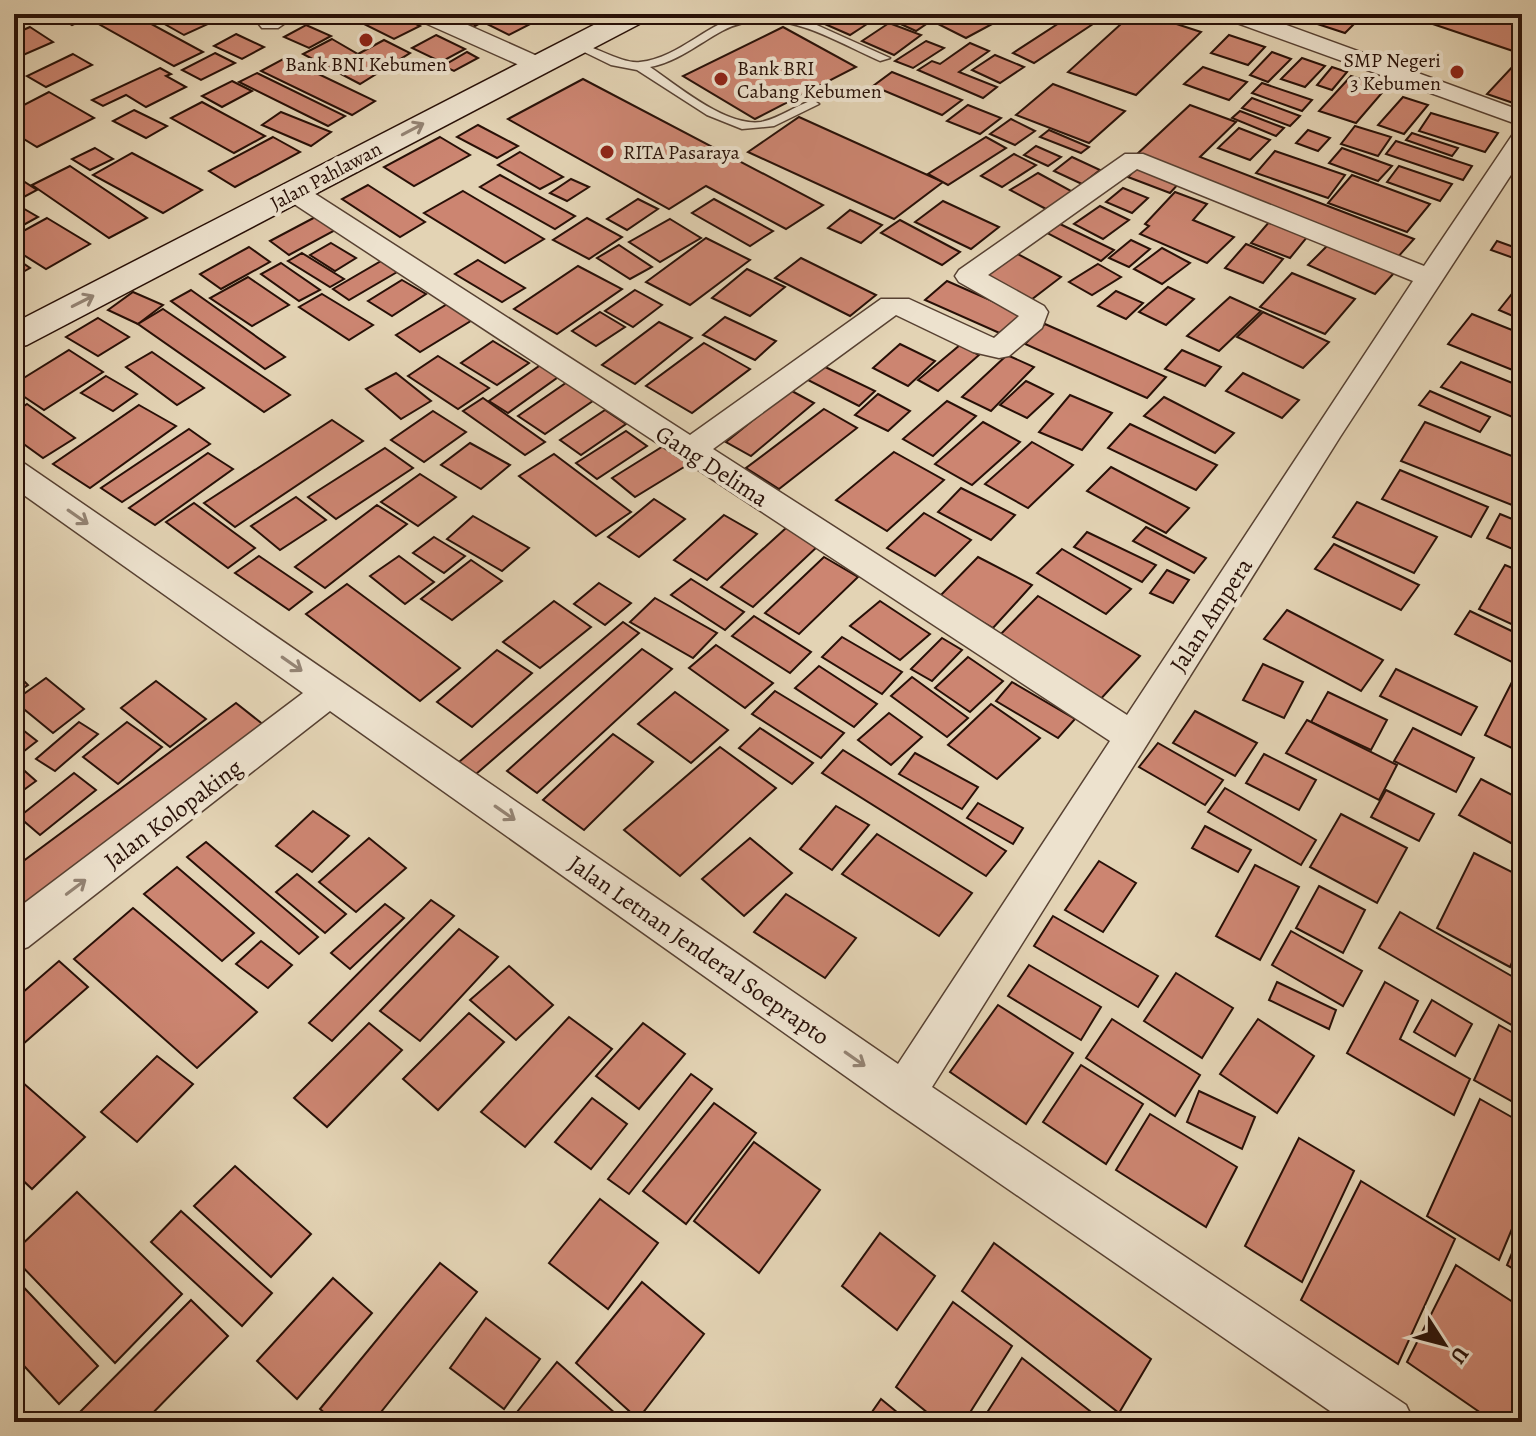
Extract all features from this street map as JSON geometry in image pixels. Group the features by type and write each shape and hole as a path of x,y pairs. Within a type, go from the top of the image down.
{"main road":[{"name":"Jalan Pahlawan","path":"14,337 637,14"}],"street":[{"path":"424,14 536,64"},
{"path":"1234,14 1522,119"},
{"name":"Jalan Ampera","path":"904,1093 1522,139"},
{"path":"689,451 891,305 899,305 983,345 999,349 1006,346 1032,322 1034,312 969,276 1134,159 1430,278"},
{"name":"Gang Delima","path":"294,192 1132,737"},
{"name":"Jalan Letnan Jenderal Soeprapto","path":"14,472 904,1093 1389,1422"},
{"name":"Jalan Kolopaking","path":"14,934 331,691"}],"lane":[{"path":"640,66 735,19 756,16 797,20 884,58"},
{"path":"576,45 621,64 640,66 709,111 750,127 765,125 813,104"}],"building":[{"path":"54,14 96,14 72,25"},
{"path":"117,14 133,14 203,52 174,66 97,23"},
{"path":"163,14 190,14 208,24 184,35 154,18"},
{"path":"396,14 420,26 394,39 346,15"},
{"path":"479,14 497,14 473,27 464,22"},
{"path":"507,14 529,14 540,19 509,35 487,24"},
{"path":"802,14 844,14 867,24 850,35"},
{"path":"853,14 893,14 876,24"},
{"path":"905,14 938,16 916,31 894,21"},
{"path":"957,14 975,14 994,23 966,38 938,24"},
{"path":"1073,14 1108,14 1034,63 1013,53"},
{"path":"1132,14 1146,14 1201,32 1136,95 1068,72"},
{"path":"1287,14 1364,14 1345,33"},
{"path":"1403,14 1494,14 1522,23 1522,54"},
{"path":"889,23 921,35 894,55 862,41"},
{"path":"306,25 331,36 309,48 284,37"},
{"path":"30,27 53,42 14,59 14,34"},
{"path":"783,27 856,67 755,119 683,76"},
{"path":"236,34 264,47 242,59 214,46"},
{"path":"436,35 465,49 441,62 412,48"},
{"path":"1229,35 1265,47 1248,65 1211,53"},
{"path":"332,39 358,54 384,40 410,53 360,84 303,54"},
{"path":"926,41 944,48 913,68 895,61"},
{"path":"970,43 989,51 959,72 997,87 983,98 918,70 932,61 940,64"},
{"path":"467,52 478,58 454,71 443,66"},
{"path":"1272,52 1291,59 1268,82 1250,75"},
{"path":"215,53 235,63 201,80 182,70"},
{"path":"73,54 92,65 46,87 27,76"},
{"path":"995,55 1024,67 1000,83 972,70"},
{"path":"285,58 375,101 352,115 261,71"},
{"path":"1302,58 1325,66 1305,87 1281,79"},
{"path":"1516,63 1522,65 1522,106 1487,94"},
{"path":"1203,67 1247,82 1229,100 1184,84"},
{"path":"1332,67 1347,72 1332,90 1317,85"},
{"path":"160,68 171,74 166,76 186,87 146,107 126,95 103,106 92,100"},
{"path":"892,72 962,100 942,115 873,86"},
{"path":"257,73 345,116 328,126 239,82"},
{"path":"1351,76 1387,87 1356,123 1319,111"},
{"path":"583,79 823,205 786,229 706,186 669,209 508,119"},
{"path":"232,81 252,91 222,107 202,96"},
{"path":"1262,83 1312,100 1302,111 1252,93"},
{"path":"1053,84 1125,111 1089,143 1016,115"},
{"path":"49,92 94,118 37,147 14,133 14,110"},
{"path":"1403,97 1428,105 1404,134 1378,125"},
{"path":"1252,98 1300,116 1290,126 1242,108"},
{"path":"202,102 265,136 234,153 171,118"},
{"path":"968,105 1001,118 980,134 947,121"},
{"path":"1190,105 1236,122 1200,157 1414,239 1397,258 1135,156"},
{"path":"134,110 167,126 146,138 113,121"},
{"path":"1240,111 1284,128 1276,136 1232,118"},
{"path":"281,112 331,132 311,146 262,125"},
{"path":"1431,113 1498,133 1485,152 1419,131"},
{"path":"799,117 943,182 894,219 748,152"},
{"path":"1011,119 1035,131 1015,145 990,134"},
{"path":"478,125 518,146 497,158 457,137"},
{"path":"1355,126 1391,137 1378,156 1341,144"},
{"path":"1239,128 1270,140 1250,160 1218,148"},
{"path":"1049,130 1089,147 1081,153 1040,137"},
{"path":"1308,130 1330,138 1318,151 1296,143"},
{"path":"1412,133 1458,148 1452,156 1406,140"},
{"path":"273,137 300,152 235,187 209,171"},
{"path":"440,137 470,155 414,186 384,167"},
{"path":"986,137 1006,148 948,185 928,174"},
{"path":"1396,141 1472,166 1463,180 1386,154"},
{"path":"1036,146 1061,157 1048,166 1024,155"},
{"path":"95,148 113,159 90,170 72,159"},
{"path":"1342,148 1392,166 1378,181 1329,163"},
{"path":"1275,151 1345,175 1328,198 1256,173"},
{"path":"520,152 563,177 540,189 498,165"},
{"path":"132,153 202,190 163,213 93,175"},
{"path":"1014,154 1036,165 1002,187 981,176"},
{"path":"1072,157 1100,170 1082,184 1054,171"},
{"path":"70,166 147,218 109,238 32,185"},
{"path":"1139,166 1181,181 1170,193 1128,177"},
{"path":"1399,166 1452,184 1440,201 1387,182"},
{"path":"1038,173 1073,192 1046,209 1010,190"},
{"path":"14,175 37,190 20,199 14,195"},
{"path":"500,175 575,216 555,229 480,187"},
{"path":"1352,175 1430,204 1407,232 1328,203"},
{"path":"571,179 589,187 567,201 550,193"},
{"path":"368,185 425,222 400,237 342,199"},
{"path":"1123,188 1148,198 1132,213 1106,202"},
{"path":"463,191 544,239 505,263 424,213"},
{"path":"1175,192 1207,204 1193,220 1234,237 1207,263 1140,234 1149,226 1145,224"},
{"path":"638,199 658,209 627,230 607,219"},
{"path":"714,199 773,231 750,246 692,213"},
{"path":"943,201 999,227 971,249 915,222"},
{"path":"14,203 38,217 18,228 14,225"},
{"path":"1100,206 1129,220 1103,239 1074,224"},
{"path":"850,210 882,225 861,243 828,228"},
{"path":"321,214 341,227 289,255 270,241"},
{"path":"47,218 90,244 46,269 14,249 14,236"},
{"path":"587,218 622,237 589,259 553,240"},
{"path":"670,219 701,238 660,262 629,242"},
{"path":"900,220 960,252 942,265 881,233"},
{"path":"1270,221 1308,236 1290,258 1251,243"},
{"path":"1060,224 1114,250 1101,261 1047,233"},
{"path":"706,238 750,260 690,305 646,282"},
{"path":"1131,240 1150,249 1129,267 1109,258"},
{"path":"1497,241 1522,250 1522,261 1491,250"},
{"path":"331,243 356,258 335,271 310,255"},
{"path":"1246,244 1283,259 1263,283 1225,268"},
{"path":"619,245 652,267 630,279 597,258"},
{"path":"1328,245 1394,273 1375,294 1308,265"},
{"path":"249,247 270,262 221,289 200,274"},
{"path":"1162,248 1190,263 1162,284 1134,269"},
{"path":"1014,252 1061,277 1027,303 979,277"},
{"path":"302,253 344,279 330,287 288,261"},
{"path":"14,257 30,268 14,277"},
{"path":"388,257 404,268 349,300 333,289"},
{"path":"801,258 876,295 850,316 775,278"},
{"path":"478,260 525,288 502,302 455,274"},
{"path":"281,263 320,290 299,301 261,274"},
{"path":"1098,264 1121,277 1092,295 1069,282"},
{"path":"578,266 622,289 557,334 514,309"},
{"path":"747,269 785,287 750,316 712,298"},
{"path":"1292,273 1355,299 1325,334 1260,307"},
{"path":"248,277 289,305 252,326 210,298"},
{"path":"402,280 426,294 392,316 368,301"},
{"path":"947,281 1024,315 1004,335 925,300"},
{"path":"1168,287 1194,299 1166,325 1139,312"},
{"path":"191,290 285,357 265,369 171,301"},
{"path":"635,290 662,305 633,327 605,311"},
{"path":"1515,290 1522,293 1522,320 1499,310"},
{"path":"1116,291 1143,303 1126,319 1098,306"},
{"path":"133,292 163,305 138,324 108,310"},
{"path":"322,294 373,325 349,340 299,307"},
{"path":"1230,297 1261,311 1219,351 1187,336"},
{"path":"449,303 474,319 420,352 396,335"},
{"path":"163,309 290,395 264,412 138,324"},
{"path":"600,312 625,327 596,346 572,331"},
{"path":"1263,312 1329,342 1303,368 1237,337"},
{"path":"1472,314 1522,334 1520,373 1448,344"},
{"path":"725,317 776,341 755,360 703,335"},
{"path":"98,318 129,337 98,356 66,337"},
{"path":"659,322 692,338 635,384 602,365"},
{"path":"1045,324 1166,377 1147,398 1025,344"},
{"path":"493,341 529,363 497,385 461,363"},
{"path":"704,343 750,369 692,413 646,386"},
{"path":"900,344 935,361 908,386 873,368"},
{"path":"960,345 979,355 938,391 918,380"},
{"path":"69,350 103,372 44,410 14,390 14,384"},
{"path":"1182,350 1221,367 1205,386 1165,369"},
{"path":"152,352 204,388 177,405 126,367"},
{"path":"1007,355 1034,367 991,411 962,397"},
{"path":"438,356 489,388 458,409 408,376"},
{"path":"1461,362 1522,387 1522,421 1441,387"},
{"path":"542,364 561,375 508,413 489,401"},
{"path":"819,364 875,391 859,406 804,378"},
{"path":"396,373 431,401 401,419 366,389"},
{"path":"1243,373 1299,400 1282,418 1226,391"},
{"path":"106,376 137,394 113,411 81,393"},
{"path":"573,378 600,396 545,434 518,416"},
{"path":"1026,381 1053,394 1027,418 1000,405"},
{"path":"790,390 814,403 751,456 726,442"},
{"path":"1430,391 1490,417 1480,432 1419,405"},
{"path":"878,394 910,411 888,431 855,415"},
{"path":"1070,395 1112,413 1082,450 1039,432"},
{"path":"1164,397 1234,433 1215,453 1144,416"},
{"path":"483,398 545,442 525,455 463,411"},
{"path":"947,401 976,416 933,456 903,439"},
{"path":"27,404 75,438 43,458 14,437 14,413"},
{"path":"139,405 176,426 90,488 53,464"},
{"path":"824,409 857,428 779,489 746,468"},
{"path":"605,410 626,424 581,455 560,440"},
{"path":"433,411 466,432 424,462 391,440"},
{"path":"332,420 363,441 235,527 204,503"},
{"path":"983,422 1020,442 972,485 935,464"},
{"path":"1425,422 1522,460 1522,509 1401,461"},
{"path":"1130,424 1217,465 1196,490 1108,448"},
{"path":"189,429 210,444 122,502 101,488"},
{"path":"626,431 647,446 597,479 576,463"},
{"path":"1032,442 1073,465 1028,508 985,484"},
{"path":"470,443 510,465 481,489 441,465"},
{"path":"665,445 689,464 635,497 612,478"},
{"path":"385,448 413,468 336,519 308,497"},
{"path":"894,452 944,480 887,531 836,500"},
{"path":"208,453 233,469 155,525 129,508"},
{"path":"554,454 631,512 596,536 519,476"},
{"path":"1111,467 1189,508 1166,533 1087,491"},
{"path":"1400,470 1488,507 1471,537 1382,499"},
{"path":"420,474 456,497 418,526 381,502"},
{"path":"961,488 1015,515 991,540 938,512"},
{"path":"296,497 326,520 280,550 251,526"},
{"path":"654,499 685,519 639,557 608,537"},
{"path":"1357,502 1437,537 1414,573 1333,537"},
{"path":"194,503 255,548 228,568 166,522"},
{"path":"377,505 407,524 325,588 295,567"},
{"path":"924,513 971,540 935,576 887,548"},
{"path":"1500,514 1522,523 1522,553 1487,538"},
{"path":"724,515 757,534 707,580 674,560"},
{"path":"473,516 529,548 502,571 447,539"},
{"path":"1146,527 1206,558 1194,573 1133,541"},
{"path":"786,528 818,546 753,607 721,587"},
{"path":"1087,532 1156,565 1142,582 1074,547"},
{"path":"434,537 465,556 444,573 413,553"},
{"path":"1334,544 1419,585 1401,610 1315,569"},
{"path":"1062,549 1131,589 1106,614 1037,573"},
{"path":"259,556 312,592 289,610 235,573"},
{"path":"399,556 434,582 405,604 370,576"},
{"path":"824,557 858,577 799,634 765,613"},
{"path":"978,557 1032,585 993,628 939,597"},
{"path":"471,560 502,581 452,620 421,599"},
{"path":"1505,565 1522,572 1522,629 1479,609"},
{"path":"1167,570 1189,580 1173,603 1150,593"},
{"path":"691,579 744,612 725,630 671,595"},
{"path":"599,583 631,603 605,625 574,604"},
{"path":"347,584 460,668 420,701 306,614"},
{"path":"1038,596 1140,656 1098,702 995,640"},
{"path":"655,598 717,633 693,658 630,622"},
{"path":"554,601 591,627 540,668 503,642"},
{"path":"880,601 930,634 900,660 850,626"},
{"path":"1287,610 1383,660 1361,691 1264,639"},
{"path":"1470,611 1522,636 1522,667 1455,634"},
{"path":"754,616 811,652 790,673 732,636"},
{"path":"623,622 639,633 468,781 452,768"},
{"path":"842,637 902,672 882,694 822,657"},
{"path":"942,638 962,650 932,681 911,669"},
{"path":"716,645 773,683 745,708 689,668"},
{"path":"642,649 672,669 537,793 507,771"},
{"path":"497,650 532,673 472,727 437,702"},
{"path":"968,657 1003,681 970,712 935,688"},
{"path":"1263,664 1303,682 1284,718 1243,700"},
{"path":"819,666 877,704 854,727 795,688"},
{"path":"1396,669 1477,707 1461,735 1380,696"},
{"path":"14,671 28,685 14,694"},
{"path":"1515,676 1522,679 1520,752 1485,735"},
{"path":"912,677 968,718 947,737 891,696"},
{"path":"46,678 84,709 53,733 14,701"},
{"path":"156,681 206,719 170,747 121,708"},
{"path":"1012,682 1075,719 1058,738 996,701"},
{"path":"775,691 844,733 821,758 752,714"},
{"path":"675,692 728,730 691,763 638,724"},
{"path":"1328,692 1387,720 1371,750 1311,722"},
{"path":"236,703 265,726 14,917 14,868"},
{"path":"991,704 1040,738 997,779 948,745"},
{"path":"1195,711 1257,743 1235,776 1173,743"},
{"path":"889,713 922,737 891,765 858,740"},
{"path":"1307,720 1397,765 1379,800 1286,753"},
{"path":"79,722 98,734 55,771 36,759"},
{"path":"127,722 162,747 118,784 83,757"},
{"path":"14,723 37,741 14,759"},
{"path":"760,728 813,763 792,784 739,748"},
{"path":"1413,728 1474,758 1456,792 1394,761"},
{"path":"613,734 653,762 584,830 543,800"},
{"path":"1158,743 1223,780 1205,805 1139,767"},
{"path":"720,747 776,788 680,876 624,830"},
{"path":"843,750 1006,851 986,876 822,773"},
{"path":"915,753 978,787 962,809 899,774"},
{"path":"1264,754 1316,780 1299,810 1246,783"},
{"path":"18,765 36,781 14,797 14,769"},
{"path":"74,773 96,790 40,835 19,817"},
{"path":"1481,779 1522,800 1522,849 1459,815"},
{"path":"1225,788 1316,840 1301,865 1208,812"},
{"path":"1386,790 1434,814 1419,841 1371,817"},
{"path":"978,803 1023,828 1013,844 967,818"},
{"path":"836,806 869,825 832,870 800,849"},
{"path":"313,811 349,836 312,872 276,846"},
{"path":"1341,814 1407,848 1377,903 1310,867"},
{"path":"1205,826 1251,850 1238,872 1192,848"},
{"path":"877,834 972,893 939,936 842,874"},
{"path":"369,838 406,868 356,912 319,882"},
{"path":"750,838 792,873 744,916 702,879"},
{"path":"206,842 318,937 299,954 187,857"},
{"path":"1474,853 1522,877 1522,940 1510,967 1437,928"},
{"path":"1099,861 1136,883 1103,932 1065,910"},
{"path":"1255,865 1299,887 1260,960 1216,936"},
{"path":"177,867 254,933 222,961 144,894"},
{"path":"297,874 346,914 325,933 276,892"},
{"path":"1319,886 1365,910 1343,953 1296,928"},
{"path":"786,894 856,938 825,978 754,932"},
{"path":"431,900 454,916 332,1041 309,1023"},
{"path":"385,904 404,918 350,969 331,953"},
{"path":"133,908 257,1012 197,1068 74,959"},
{"path":"1400,912 1522,982 1522,1031 1379,948"},
{"path":"1053,916 1158,976 1138,1007 1034,946"},
{"path":"459,929 498,957 420,1041 380,1011"},
{"path":"1291,931 1362,971 1343,1006 1272,965"},
{"path":"261,941 292,965 268,988 236,964"},
{"path":"59,961 88,987 14,1052 14,1000"},
{"path":"1029,965 1101,1007 1081,1040 1008,996"},
{"path":"509,966 553,1005 516,1040 470,1000"},
{"path":"1176,973 1233,1008 1202,1058 1144,1021"},
{"path":"1277,982 1336,1010 1329,1029 1269,1000"},
{"path":"1385,982 1418,1001 1400,1039 1470,1079 1454,1115 1347,1053"},
{"path":"1432,1000 1472,1024 1455,1056 1414,1032"},
{"path":"998,1005 1073,1053 1026,1124 950,1072"},
{"path":"469,1013 504,1042 438,1110 403,1079"},
{"path":"569,1017 612,1049 525,1147 481,1112"},
{"path":"1112,1019 1200,1075 1175,1116 1086,1058"},
{"path":"1258,1019 1314,1056 1277,1113 1220,1074"},
{"path":"369,1023 402,1050 327,1127 294,1098"},
{"path":"643,1023 685,1054 639,1109 596,1076"},
{"path":"1499,1025 1522,1038 1522,1107 1474,1080"},
{"path":"157,1056 193,1084 137,1142 101,1112"},
{"path":"1081,1065 1143,1104 1106,1164 1043,1122"},
{"path":"691,1074 712,1089 629,1194 608,1179"},
{"path":"14,1075 85,1137 32,1189 14,1172"},
{"path":"1199,1091 1255,1117 1242,1149 1187,1122"},
{"path":"592,1098 627,1124 591,1169 555,1142"},
{"path":"1480,1099 1522,1123 1522,1205 1499,1260 1427,1216"},
{"path":"714,1103 756,1133 686,1224 643,1191"},
{"path":"1150,1114 1237,1167 1206,1227 1116,1170"},
{"path":"1299,1138 1354,1171 1302,1282 1245,1246"},
{"path":"754,1142 820,1190 759,1273 694,1221"},
{"path":"235,1166 311,1234 271,1277 194,1206"},
{"path":"1361,1181 1455,1239 1398,1364 1301,1300"},
{"path":"77,1192 182,1294 115,1363 14,1258 14,1252"},
{"path":"600,1199 658,1243 608,1309 549,1263"},
{"path":"181,1211 272,1293 242,1326 151,1242"},
{"path":"1522,1229 1522,1274 1507,1265"},
{"path":"880,1233 935,1276 897,1330 842,1286"},
{"path":"994,1243 1151,1359 1119,1413 962,1291"},
{"path":"440,1263 477,1292 373,1422 335,1422 320,1409"},
{"path":"1456,1265 1522,1308 1522,1413 1518,1422 1494,1422 1407,1362"},
{"path":"14,1277 98,1366 59,1404 14,1355"},
{"path":"333,1278 372,1313 297,1399 257,1361"},
{"path":"642,1282 704,1334 638,1419 576,1363"},
{"path":"191,1300 228,1336 144,1422 70,1422"},
{"path":"953,1302 1012,1346 964,1422 939,1422 896,1387"},
{"path":"486,1318 540,1359 504,1409 450,1368"},
{"path":"1022,1358 1104,1422 981,1422"},
{"path":"557,1362 625,1422 509,1422"},
{"path":"881,1399 909,1422 865,1422"}],"place":[{"name":"Bank BNI Kebumen","path":"366,40"},
{"name":"SMP Negeri 3 Kebumen","path":"1457,72"},
{"name":"Bank BRI Cabang Kebumen","path":"721,79"},
{"name":"RITA Pasaraya","path":"607,152"}]}
